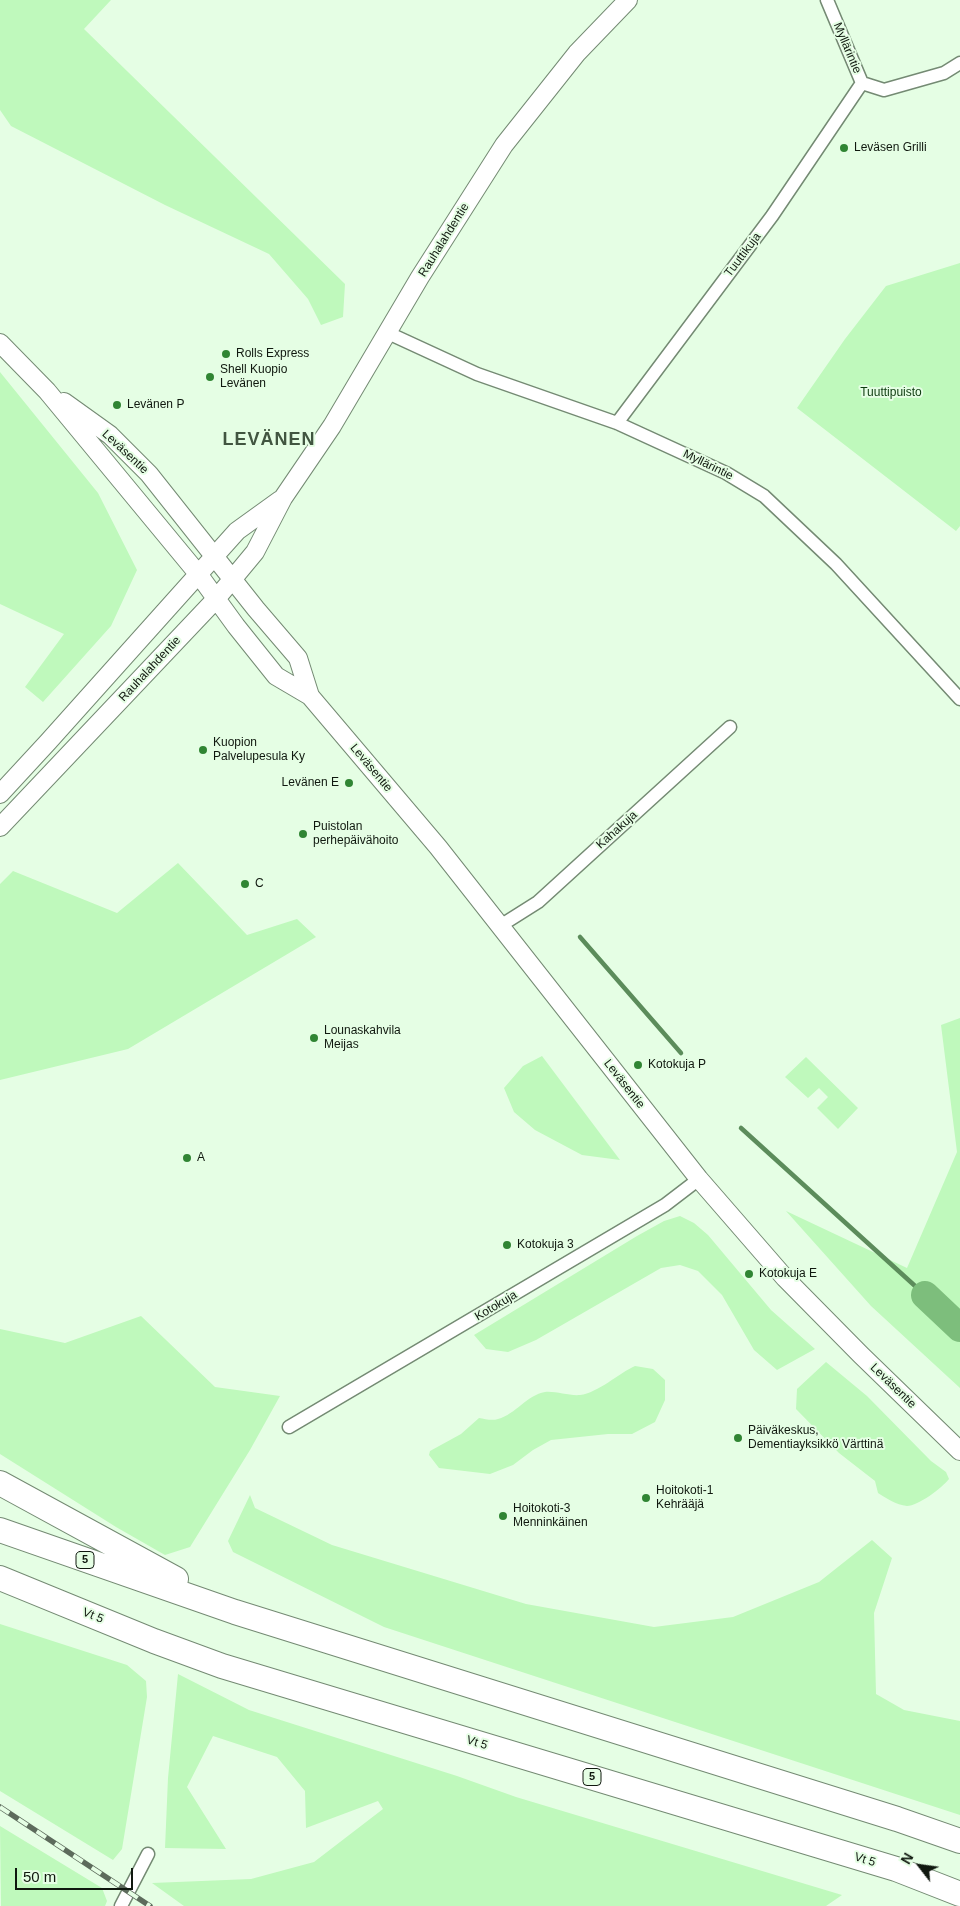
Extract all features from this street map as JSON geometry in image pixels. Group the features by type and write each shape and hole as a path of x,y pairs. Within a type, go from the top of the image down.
{"highway":[{"path":"0,1483 173,1584 235,1612 888,1816 960,1841"},
{"name":"5","path":"0,1530 173,1584"},
{"name":"Vt 5","path":"0,1578 154,1641 222,1666 896,1869 960,1894"},
{"path":"0,1591 154,1641"}],"main road":[{"name":"Rauhalahdentie","path":"0,827 216,599 255,552 282,498 332,426 420,277 504,145 621,2"},
{"name":"Leväsentie","path":"0,343 47,391 199,575 276,676 310,696 438,847 699,1179 785,1278 960,1451"},
{"name":"Leväsentie","path":"47,391 110,435 149,474 298,658 310,696"},
{"name":"Rauhalahdentie","path":"0,794 199,575 236,531 282,498"}],"street":[{"name":"Myllärintie","path":"827,0 862,83 884,90 944,72 960,63"},
{"name":"Tuuttikuja","path":"617,423 772,216 862,83"},
{"name":"Myllärintie","path":"388,333 477,374 617,423 726,473 764,496 836,564 960,699"},
{"name":"Kahakuja","path":"500,926 538,902 730,727"},
{"name":"Kotokuja","path":"290,1427 665,1205 699,1179"},
{"path":"121,1906 148,1854"}],"green space":[{"path":"0,0 111,0 84,29 345,284 343,317 321,325 308,299 269,254 165,205 11,126 0,110"},
{"name":"Tuuttipuisto","path":"960,263 960,526 956,531 797,408 845,339 886,286"},
{"path":"0,372 98,493 137,570 111,626 43,702 25,687 64,634 0,604"},
{"path":"178,863 247,935 297,919 316,937 128,1049 0,1080 0,884 13,871 117,913"},
{"path":"960,1018 960,1388 871,1306 786,1211 907,1268 957,1152 941,1025"},
{"path":"542,1056 620,1160 582,1155 535,1130 514,1112 504,1088 523,1066"},
{"path":"806,1057 858,1108 838,1129 817,1108 828,1097 819,1088 808,1098 785,1077"},
{"path":"680,1216 694,1223 708,1235 771,1310 815,1349 777,1370 754,1350 722,1295 698,1271 680,1265 661,1268 536,1340 508,1352 486,1349 474,1335 637,1236 664,1221"},
{"path":"141,1316 215,1387 280,1396 250,1450 190,1547 165,1555 116,1527 0,1454 0,1329 65,1343"},
{"path":"826,1362 867,1396 931,1461 946,1472 949,1479 946,1483 923,1500 907,1506 895,1503 878,1493 875,1481 839,1453 796,1409 797,1389"},
{"path":"635,1366 653,1369 665,1380 665,1400 655,1422 632,1434 608,1434 551,1440 533,1450 513,1465 490,1474 439,1468 429,1455 430,1451 461,1434 479,1418 493,1420 504,1417 533,1397 545,1392 580,1395 594,1391"},
{"path":"250,1495 255,1508 332,1545 526,1604 654,1627 733,1617 819,1582 872,1540 892,1558 874,1613 876,1694 904,1710 960,1721 960,1815 384,1627 233,1552 228,1541"},
{"path":"0,1624 127,1665 146,1681 147,1697 122,1849 113,1860 0,1791"},
{"path":"178,1674 249,1710 457,1776 516,1797 842,1895 826,1906 184,1906 152,1883 251,1879 314,1862 383,1809 378,1801 306,1828 305,1791 277,1757 213,1736 187,1787 226,1849 165,1848 168,1778"},
{"path":"0,1826 102,1888 107,1901 105,1906 1,1906"}],"waterway":[{"path":"580,937 681,1053"},
{"path":"741,1128 925,1295"},
{"path":"925,1295 960,1328"}],"railway":[{"path":"0,1807 150,1906"}],"place":[{"name":"Leväsen Grilli","path":"844,148"},
{"name":"Rolls Express","path":"226,354"},
{"name":"Shell Kuopio Levänen","path":"210,377"},
{"name":"Levänen P","path":"117,405"},
{"name":"Kuopion Palvelupesula Ky","path":"203,750"},
{"name":"Levänen E","path":"349,783"},
{"name":"Puistolan perhepäivähoito","path":"303,834"},
{"name":"C","path":"245,884"},
{"name":"Lounaskahvila Meijas","path":"314,1038"},
{"name":"Kotokuja P","path":"638,1065"},
{"name":"A","path":"187,1158"},
{"name":"Kotokuja 3","path":"507,1245"},
{"name":"Kotokuja E","path":"749,1274"},
{"name":"Päiväkeskus, Dementiayksikkö Värttinä","path":"738,1438"},
{"name":"Hoitokoti-1 Kehrääjä","path":"646,1498"},
{"name":"Hoitokoti-3 Menninkäinen","path":"503,1516"}],"district":[{"name":"LEVÄNEN","path":"269,440"}]}
